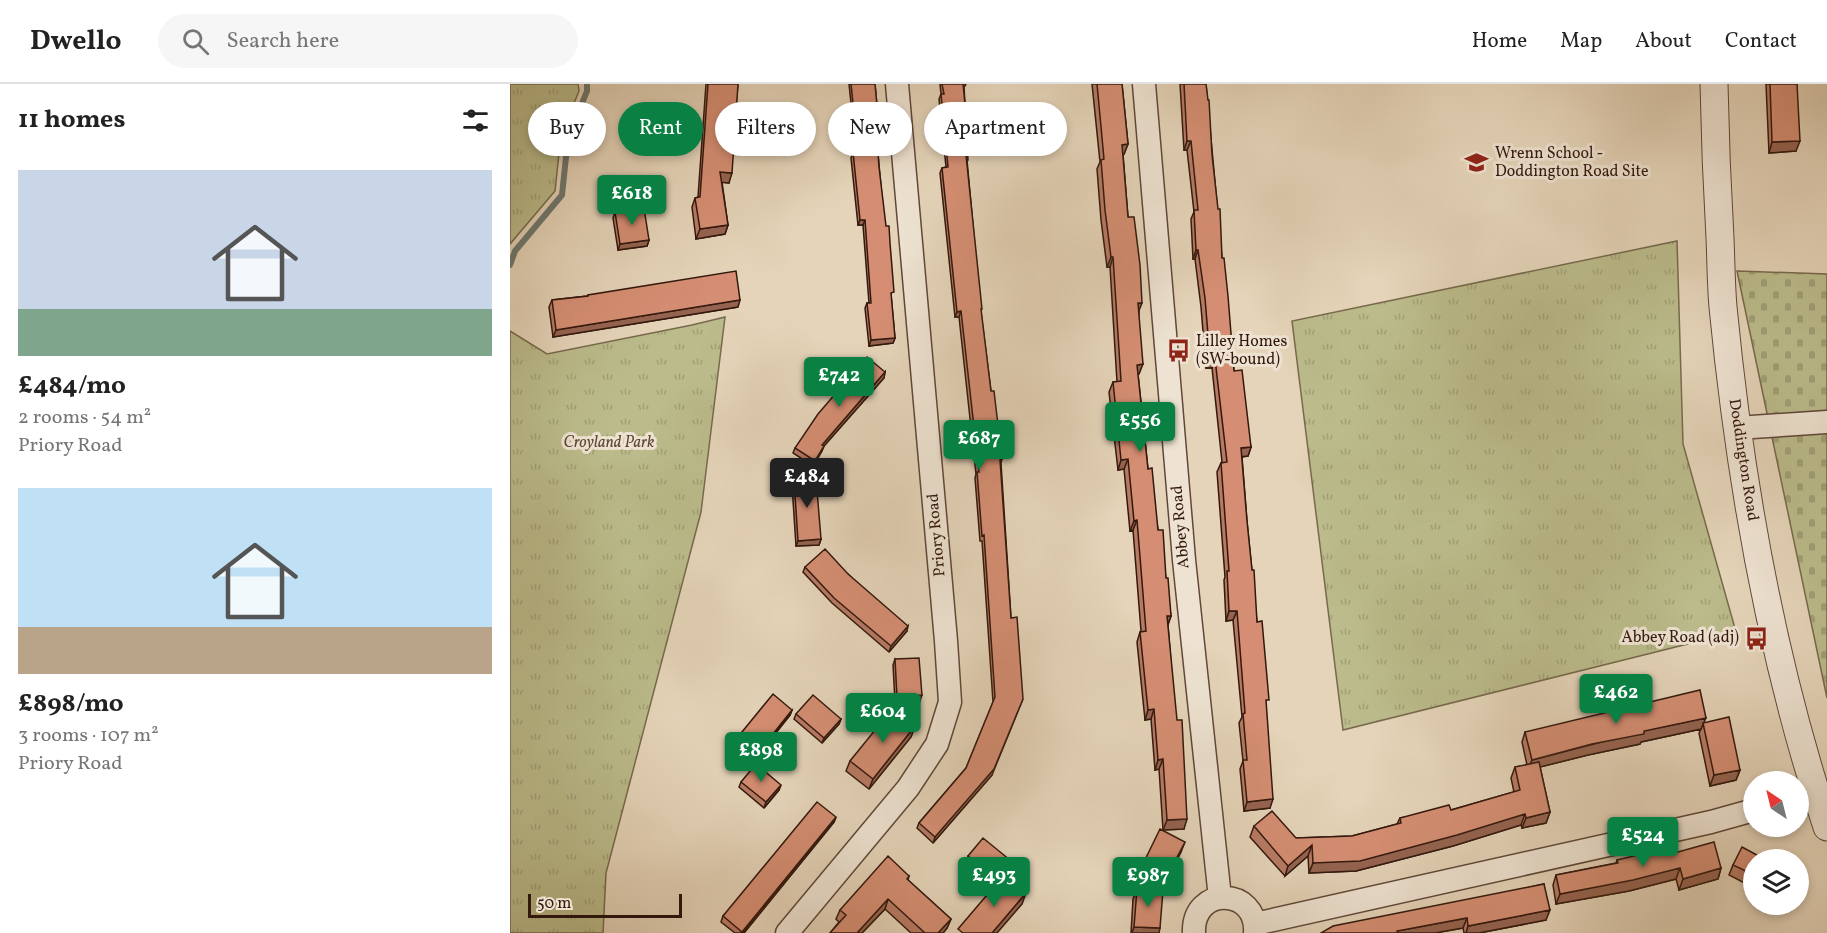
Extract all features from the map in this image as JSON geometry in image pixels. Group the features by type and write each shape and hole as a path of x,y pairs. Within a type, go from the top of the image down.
{"street":[{"name":"Priory Road","path":"787,933 908,788 937,744 950,702 897,84"},
{"name":"Abbey Road","path":"1144,84 1184,560 1220,898"},
{"name":"Doddington Road","path":"1714,84 1723,305 1737,428 1763,586 1799,740 1804,771"},
{"path":"1737,428 1827,422"},
{"name":"Doddington Road","path":"1809,798 1827,827"},
{"path":"1194,933 1195,918 1198,912 1207,902 1220,898 1228,897 1243,903 1249,909 1255,928 1743,813"}],"green space":[{"path":"510,84 578,84 579,91 574,102 528,102 528,156 559,156 555,191 510,244"},
{"path":"1677,241 1683,444 1736,632 1343,730 1292,321"},
{"path":"1737,271 1827,274 1827,698"},
{"name":"Croyland Park","path":"725,317 701,512 606,873 603,933 510,933 510,331 547,354"}],"building":[{"path":"708,84 738,84 737,102 715,102 715,156 733,156 732,173 720,172 728,225 700,229 695,198 700,197"},
{"path":"851,84 875,84 877,102 853,102"},
{"path":"942,84 963,84 965,102 942,102 941,94 944,94"},
{"path":"1097,84 1122,84 1128,144 1122,145 1128,217 1134,217 1140,265 1142,303 1138,303 1143,364 1137,365 1148,469 1152,468 1158,530 1163,530 1171,616 1167,616 1177,720 1182,720 1187,819 1167,820 1163,759 1158,760 1154,709 1148,710 1140,632 1146,631 1137,520 1134,521 1128,459 1121,460 1113,382 1121,381 1113,257 1111,257 1105,210 1101,160 1104,159"},
{"path":"1184,84 1206,84 1209,100 1212,155 1218,209 1220,209 1222,258 1224,258 1234,371 1242,370 1251,447 1241,448 1257,622 1262,621 1269,700 1266,700 1273,799 1247,802 1243,760 1247,760 1243,714 1245,713 1237,611 1229,611 1227,571 1229,571 1221,463 1227,462 1215,359 1210,359 1205,298 1198,250 1196,250 1194,210 1198,210 1191,141 1187,141"},
{"path":"1770,84 1797,84 1800,141 1772,142"},
{"path":"853,156 878,156 886,226 889,226 895,338 871,340 867,303 871,303 865,220 860,220"},
{"path":"947,156 966,156 981,309 1002,459 1000,460 1011,618 1017,617 1023,699 994,769 935,837 919,823 966,768 995,697 984,535 982,536 977,472 979,472 961,311 957,312 942,168 948,167"},
{"path":"644,208 649,240 620,244 615,212"},
{"path":"736,271 740,300 556,330 552,300"},
{"path":"867,357 885,372 822,445 824,446 815,461 795,448 818,414"},
{"path":"816,478 821,539 798,541 794,479"},
{"path":"825,549 848,574 908,626 891,646 834,598 805,567"},
{"path":"919,658 922,695 897,697 895,659"},
{"path":"1700,690 1706,718 1644,731 1644,734 1592,744 1532,760 1525,732"},
{"path":"773,694 792,710 753,759 733,743"},
{"path":"813,695 841,719 824,738 796,714"},
{"path":"893,708 915,726 873,779 850,761"},
{"path":"1729,717 1740,770 1714,775 1703,723"},
{"path":"1539,762 1550,812 1526,818 1525,814 1360,861 1313,863 1312,845 1288,866 1254,826 1272,811 1296,838 1352,836 1401,823 1400,818 1449,805 1451,810 1520,790 1515,767"},
{"path":"756,764 781,785 766,802 741,782"},
{"path":"817,802 836,817 742,932 723,916"},
{"path":"1160,829 1185,842 1167,876 1143,864"},
{"path":"983,838 1010,860 995,878 968,856"},
{"path":"1714,842 1721,868 1683,879 1680,868 1560,894 1556,875 1618,863 1617,860 1666,848 1667,855"},
{"path":"1742,847 1746,849 1743,849 1743,870 1733,865"},
{"path":"888,856 909,876 907,879 951,919 938,933 925,933 888,899 857,933 830,933 846,915 840,910"},
{"path":"1004,875 1026,893 992,933 963,933 958,929"},
{"path":"1544,884 1550,910 1468,926 1467,918 1397,931 1398,933 1321,933 1333,926"},
{"path":"1137,889 1163,890 1160,928 1134,927"}],"waterway":[{"path":"510,265 515,251 562,195 568,138 587,91 587,84"}],"place":[{"name":"Wrenn School - Doddington Road Site","path":"1477,163"},
{"name":"Lilley Homes (SW-bound)","path":"1178,351"},
{"name":"Abbey Road (adj)","path":"1757,638"}]}
